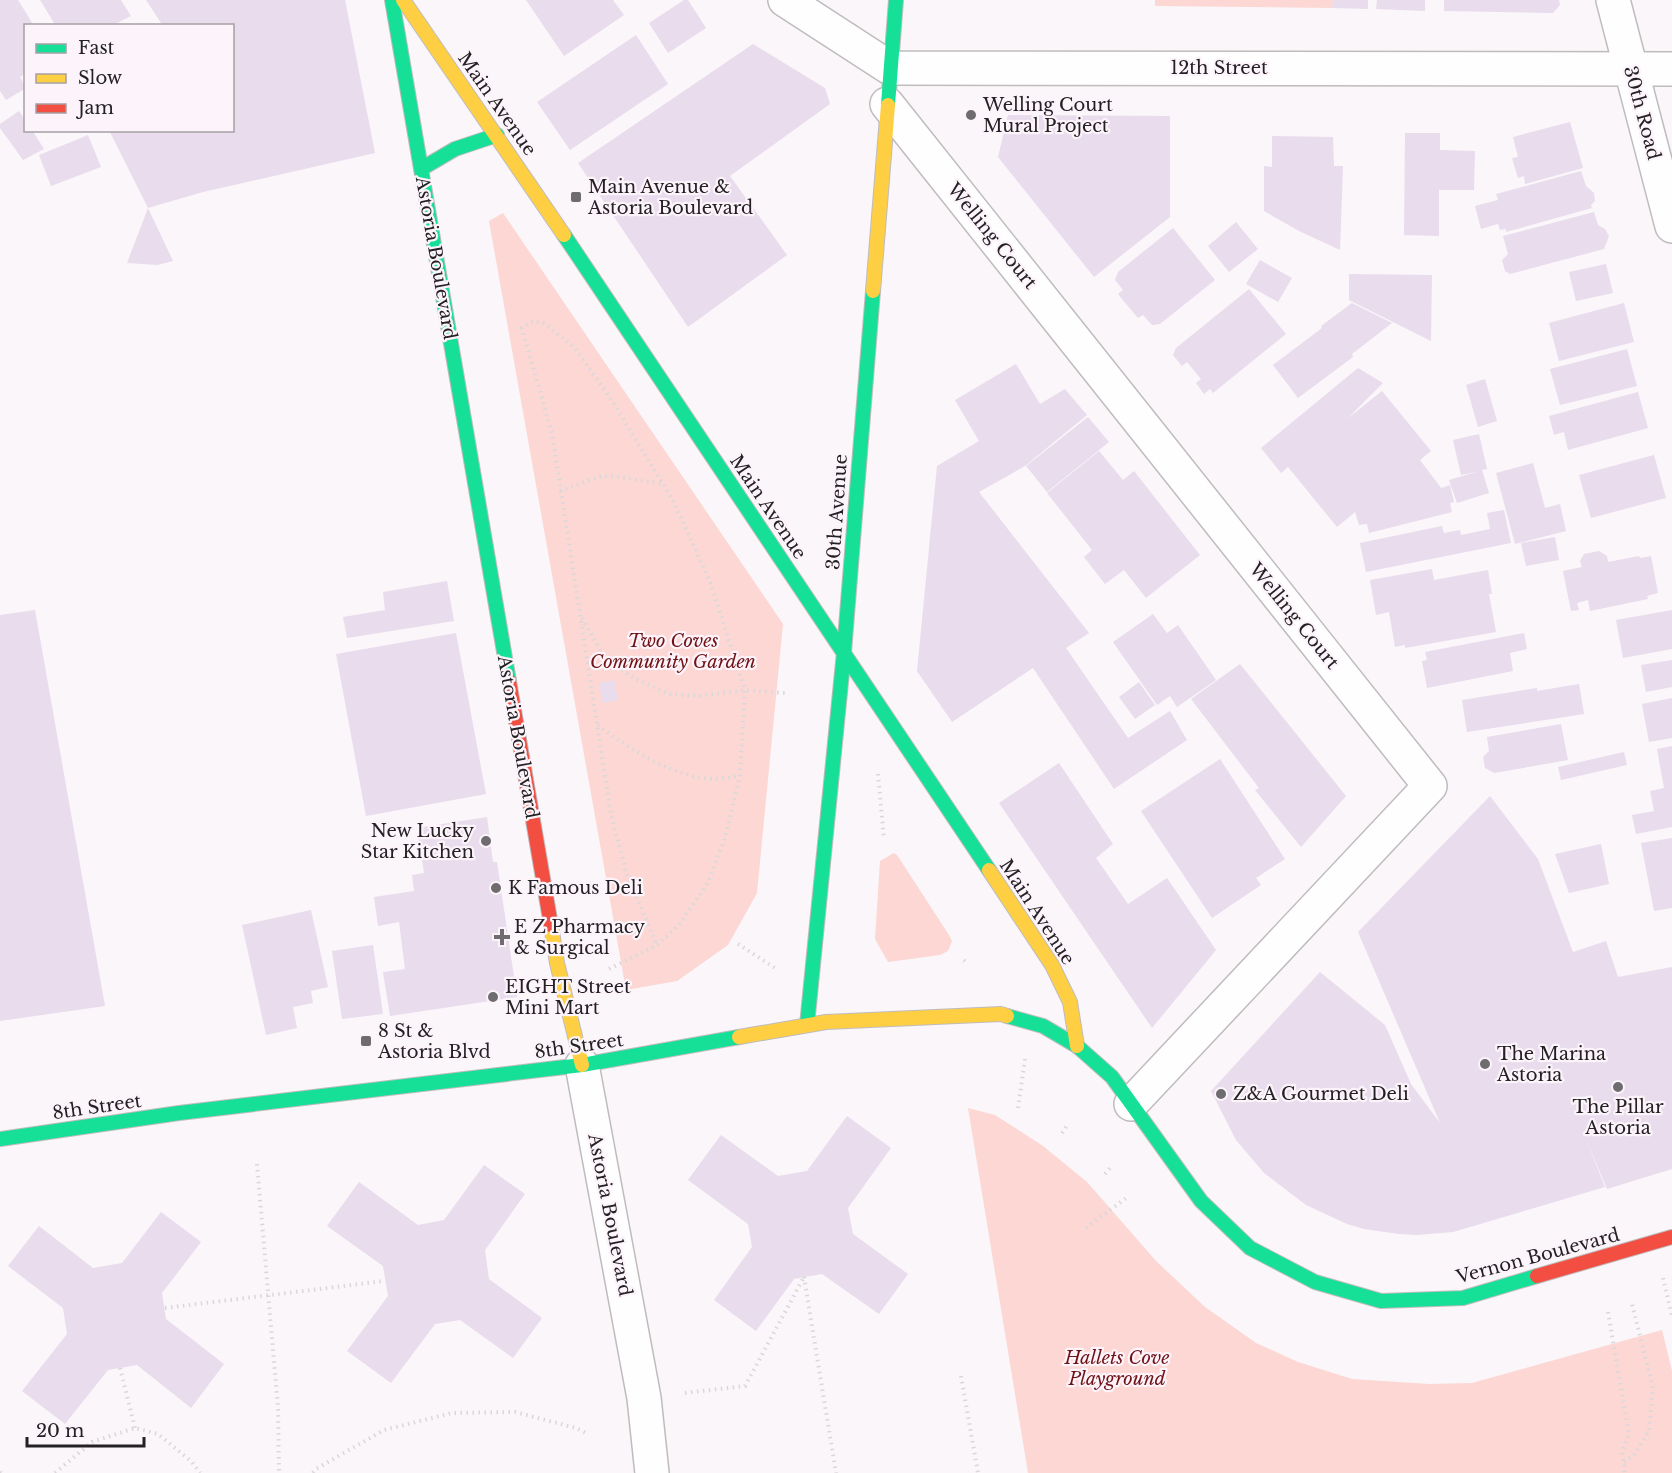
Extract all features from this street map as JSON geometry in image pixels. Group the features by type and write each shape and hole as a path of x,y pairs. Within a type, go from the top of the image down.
{"street":[{"name":"Astoria Boulevard","path":"392,0 557,963 582,1065 644,1398 652,1473"},
{"name":"Main Avenue","path":"403,0 497,135 1052,965 1070,1002 1077,1046"},
{"path":"785,0 890,68"},
{"name":"30th Avenue","path":"807,1025 844,652 896,0"},
{"name":"30th Road","path":"1613,0 1672,226"},
{"name":"12th Street","path":"890,68 1672,69"},
{"name":"Welling Court","path":"887,104 1430,786 1131,1104"},
{"path":"421,169 455,148 497,135"},
{"name":"8th Street","path":"0,1139 179,1113 582,1065 826,1022 1001,1014 1043,1026 1077,1046 1112,1077 1131,1104"},
{"name":"Vernon Boulevard","path":"1131,1104 1201,1201 1250,1248 1315,1282 1381,1301 1463,1298 1672,1237"}],"path":[{"path":"609,969 657,945 679,925 707,884 724,841 740,775 745,690 710,582 675,502 611,399 574,347 543,323 533,321 522,328 552,433 611,815 627,875 657,945"},
{"path":"560,491 602,476 664,484"},
{"path":"580,615 602,651 630,676 669,694 697,696 745,690 785,693"},
{"path":"597,725 649,758 682,773 719,779 740,775"},
{"path":"878,773 884,839"},
{"path":"738,944 776,968"},
{"path":"1018,1108 1025,1059"},
{"path":"1062,1133 1068,1124"},
{"path":"257,1164 278,1408 279,1473"},
{"path":"1105,1174 1113,1165"},
{"path":"1086,1228 1126,1198"},
{"path":"685,1393 745,1386 804,1276 836,1473"},
{"path":"165,1308 384,1281"},
{"path":"1624,1462 1634,1455 1649,1431 1653,1388 1632,1305"},
{"path":"1608,1312 1629,1435 1622,1452 1625,1473"},
{"path":"120,1368 135,1428"},
{"path":"961,1376 978,1473"},
{"path":"313,1473 316,1469 384,1430 452,1413 515,1412 576,1428 588,1434"},
{"path":"55,1473 92,1442 135,1428 158,1434 192,1462 200,1473"}],"green space":[{"path":"1155,0 1333,0 1332,8 1155,6"},
{"name":"Two Coves Community Garden","path":"503,213 783,624 757,893 728,945 677,981 626,990 489,221"},
{"path":"894,853 952,941 948,951 940,955 888,962 875,939 880,861"},
{"name":"Hallets Cove Playground","path":"968,1108 995,1115 1043,1146 1087,1182 1156,1261 1205,1307 1256,1343 1298,1362 1352,1379 1429,1384 1472,1383 1662,1330 1672,1371 1672,1473 1028,1473"}],"building":[{"path":"0,0 18,0 33,24 24,24 24,74 20,77 24,89 6,100 0,91"},
{"path":"40,0 121,0 131,16 115,24 55,24"},
{"path":"146,0 345,0 375,153 203,192 148,208 110,132 234,132 234,24 162,24"},
{"path":"526,0 613,0 624,15 564,56"},
{"path":"684,0 688,0 706,28 668,53 649,23"},
{"path":"1333,0 1368,0 1368,9 1332,8"},
{"path":"1377,0 1425,0 1425,11 1376,9"},
{"path":"1444,0 1559,0 1560,5 1553,13 1444,11"},
{"path":"636,35 668,84 570,150 537,102"},
{"path":"753,44 825,88 830,104 730,176 787,255 688,327 578,163"},
{"path":"19,111 24,118 24,132 33,132 44,149 23,160 0,128 0,124"},
{"path":"1008,115 1170,116 1170,217 1094,277 998,157"},
{"path":"1570,122 1583,168 1525,184 1524,176 1518,178 1512,158 1518,157 1513,137"},
{"path":"1405,133 1440,133 1440,150 1475,151 1474,190 1439,190 1439,236 1404,235"},
{"path":"88,135 101,167 51,186 39,155"},
{"path":"1272,136 1333,137 1334,166 1343,166 1340,250 1299,231 1264,211 1264,166 1272,167"},
{"path":"1581,171 1586,186 1594,193 1595,201 1591,205 1592,208 1506,232 1506,229 1500,230 1498,224 1481,229 1475,206 1498,200 1496,194"},
{"path":"148,208 173,261 157,265 127,263"},
{"path":"1594,212 1598,225 1605,229 1609,236 1604,249 1510,274 1505,271 1502,260 1508,254 1503,236"},
{"path":"1236,222 1258,249 1229,272 1208,246"},
{"path":"1173,228 1215,280 1160,324 1152,325 1143,315 1138,318 1127,305 1118,294 1123,290 1115,280 1118,272"},
{"path":"1260,260 1292,278 1278,302 1246,284"},
{"path":"1606,264 1613,293 1576,301 1569,272"},
{"path":"1349,274 1432,275 1431,341 1349,300"},
{"path":"1249,289 1286,334 1213,393 1210,389 1204,394 1196,383 1201,379 1187,362 1182,366 1173,355 1176,348"},
{"path":"1352,303 1392,323 1352,354 1353,357 1298,398 1273,365"},
{"path":"1624,303 1634,342 1559,361 1549,323"},
{"path":"1627,349 1637,386 1560,405 1550,369"},
{"path":"1016,364 1040,404 1065,389 1087,415 1025,466 979,492 1089,633 1066,648 1128,738 1170,711 1187,740 1114,789 1033,668 952,722 917,671 937,466 979,441 955,400"},
{"path":"1358,368 1383,383 1347,419 1382,391 1431,451 1420,460 1441,488 1450,485 1454,502 1450,503 1452,512 1369,533 1367,524 1359,525 1355,512 1337,527 1288,467 1281,473 1261,448"},
{"path":"1485,379 1497,421 1478,427 1466,385"},
{"path":"1638,392 1648,428 1568,450 1564,432 1554,435 1549,416"},
{"path":"1088,417 1109,442 1047,492 1026,466"},
{"path":"1479,434 1487,469 1482,470 1489,493 1457,503 1449,480 1476,472 1461,475 1453,440"},
{"path":"1099,451 1123,480 1134,471 1200,555 1146,598 1124,570 1105,584 1084,557 1092,550 1047,493"},
{"path":"1654,455 1666,498 1591,518 1579,475"},
{"path":"1533,463 1545,508 1560,504 1566,531 1515,544 1496,473"},
{"path":"1504,510 1511,543 1366,572 1360,543 1442,526 1444,533 1460,530 1461,535 1490,529 1487,513"},
{"path":"1555,537 1559,560 1526,566 1521,543"},
{"path":"1599,551 1607,556 1608,562 1651,556 1658,593 1647,596 1648,599 1590,611 1588,600 1577,603 1579,610 1571,611 1563,571 1582,567 1580,561 1584,554"},
{"path":"1432,569 1434,580 1488,570 1492,594 1489,594 1496,632 1405,648 1405,645 1395,647 1389,612 1376,615 1370,580"},
{"path":"447,581 454,621 347,638 343,617 385,610 383,592"},
{"path":"35,610 105,1006 0,1021 0,615"},
{"path":"1672,610 1672,649 1623,658 1616,620"},
{"path":"1153,614 1167,633 1178,625 1216,680 1177,707 1170,696 1157,705 1113,642"},
{"path":"456,633 486,794 366,816 336,654"},
{"path":"1524,633 1527,649 1510,653 1513,671 1427,688 1422,661 1427,660 1425,652"},
{"path":"1672,660 1672,687 1646,692 1641,665"},
{"path":"1240,664 1346,796 1301,847 1255,790 1259,788 1191,699"},
{"path":"614,680 618,700 603,703 599,683"},
{"path":"1139,682 1155,705 1135,719 1119,697"},
{"path":"1579,684 1584,714 1467,732 1462,700"},
{"path":"1672,698 1672,738 1649,742 1642,704"},
{"path":"1561,724 1568,760 1494,773 1485,768 1483,757 1489,751 1487,737"},
{"path":"1672,746 1672,827 1636,834 1632,815 1654,811 1650,791 1664,788 1657,749"},
{"path":"1624,752 1627,765 1561,780 1558,767"},
{"path":"1220,759 1285,859 1256,878 1261,885 1212,918 1141,811"},
{"path":"1059,763 1113,844 1096,858 1128,904 1167,878 1216,950 1152,1028 999,803"},
{"path":"1490,796 1538,859 1573,952 1606,941 1618,977 1672,967 1672,1169 1607,1189 1586,1139 1605,1187 1453,1232 1399,1234 1347,1224 1306,1205 1264,1173 1236,1140 1211,1091 1320,972 1385,1025 1411,1084 1440,1123 1358,932"},
{"path":"487,817 493,862 497,862 517,997 390,1016 383,972 405,969 399,922 378,926 374,897 414,891 412,875 424,873 417,828"},
{"path":"1672,838 1672,908 1654,911 1641,843"},
{"path":"1601,844 1609,884 1569,893 1555,854"},
{"path":"311,910 328,987 311,991 313,1003 293,1007 297,1028 266,1035 242,925"},
{"path":"373,945 383,1014 342,1019 332,951"},
{"path":"847,1116 891,1148 848,1208 853,1234 908,1274 879,1314 822,1274 794,1279 756,1331 714,1300 752,1247 748,1224 688,1180 721,1135 778,1176 807,1171"},
{"path":"484,1165 525,1194 485,1250 489,1279 542,1318 513,1358 460,1320 435,1324 391,1383 347,1351 388,1296 383,1266 327,1226 359,1182 418,1225 444,1220"},
{"path":"161,1212 201,1242 162,1293 166,1319 224,1364 191,1408 137,1365 108,1370 65,1424 22,1391 67,1334 63,1308 8,1266 39,1226 93,1268 122,1263"}],"traffic: fast":[{"path":"392,0 509,681"},
{"path":"888,105 896,0"},
{"path":"421,169 455,149 497,135"},
{"path":"564,235 989,870"},
{"path":"807,1025 844,652 873,291"},
{"path":"1007,1016 1043,1026 1077,1046 1112,1077 1201,1201 1250,1248 1315,1282 1381,1301 1463,1298 1537,1276"},
{"path":"0,1139 179,1113 582,1065 739,1037"}],"traffic: slow":[{"path":"403,0 564,235"},
{"path":"873,291 888,105"},
{"path":"989,870 1052,965 1070,1002 1077,1046"},
{"path":"551,925 557,963 582,1065"},
{"path":"739,1037 826,1022 1001,1014 1007,1016"}],"traffic: jam":[{"path":"509,681 551,925"},
{"path":"1537,1276 1672,1237"}],"place":[{"name":"Welling Court Mural Project","path":"971,115"},
{"name":"Main Avenue & Astoria Boulevard","path":"576,197"},
{"name":"New Lucky Star Kitchen","path":"486,841"},
{"name":"K Famous Deli","path":"496,888"},
{"name":"E Z Pharmacy & Surgical","path":"502,937"},
{"name":"EIGHT Street Mini Mart","path":"493,997"},
{"name":"8 St & Astoria Blvd","path":"366,1041"},
{"name":"The Marina Astoria","path":"1485,1064"},
{"name":"The Pillar Astoria","path":"1618,1087"},
{"name":"Z&A Gourmet Deli","path":"1221,1094"}]}
